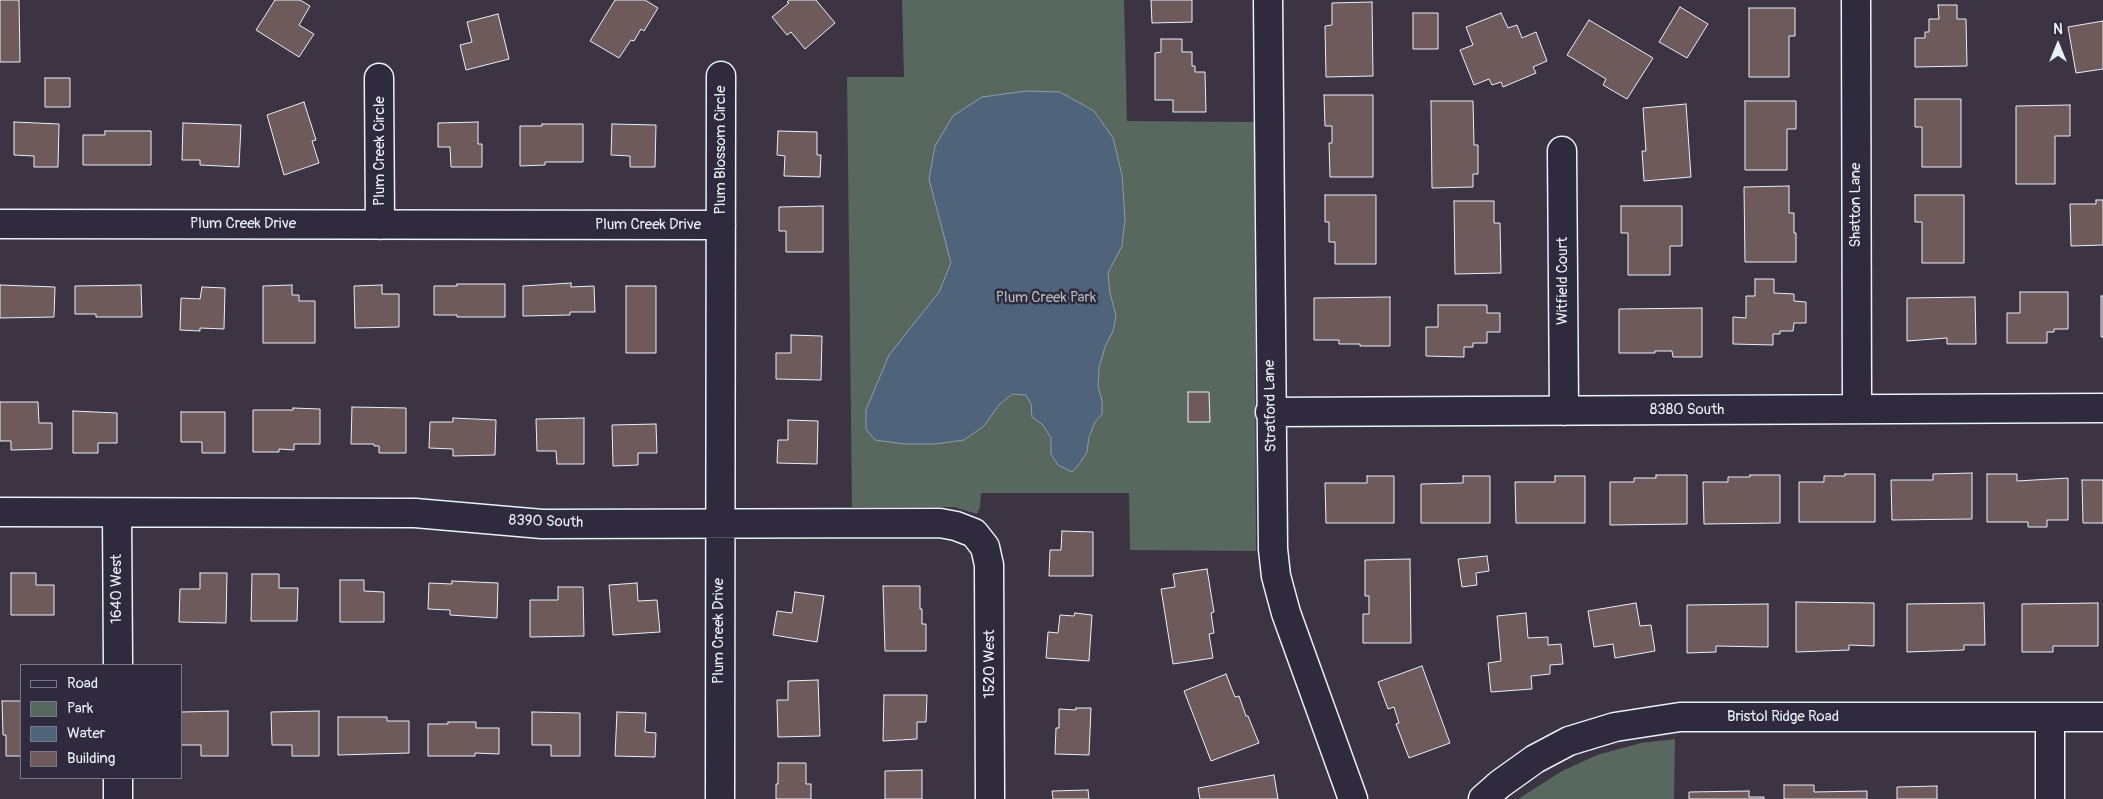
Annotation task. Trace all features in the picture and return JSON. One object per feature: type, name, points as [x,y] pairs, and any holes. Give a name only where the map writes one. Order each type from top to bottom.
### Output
[{"type":"street","name":"Stratford Lane","points":[[1268,0],[1270,412],[1273,549],[1276,576],[1286,613],[1353,799]]},
{"type":"street","name":"Shatton Lane","points":[[1856,0],[1857,410]]},
{"type":"street","name":"Plum Blossom Circle","points":[[720,76],[721,225]]},
{"type":"street","name":"Plum Creek Circle","points":[[379,78],[380,225]]},
{"type":"street","name":"Witfield Court","points":[[1562,151],[1564,411]]},
{"type":"street","name":"Plum Creek Drive","points":[[0,224],[721,225],[720,799]]},
{"type":"street","name":"8380 South","points":[[1270,412],[2103,408]]},
{"type":"street","name":"8390 South","points":[[0,512],[415,514],[542,524],[940,523],[974,532]]},
{"type":"street","name":"1640 West","points":[[117,513],[118,664]]},
{"type":"street","name":"1520 West","points":[[974,532],[985,547],[989,565],[990,799]]},
{"type":"street","name":"Bristol Ridge Road","points":[[1483,799],[1500,784],[1535,759],[1569,741],[1616,727],[1680,717],[2103,717]]},
{"type":"street","points":[[2050,717],[2050,799]]},
{"type":"street","points":[[118,779],[118,799]]},
{"type":"green space","name":"Plum Creek Park","points":[[902,0],[1124,0],[1127,121],[1254,122],[1256,551],[1130,550],[1129,493],[981,493],[980,507],[977,514],[954,507],[852,507],[847,77],[904,77]]},
{"type":"green space","points":[[1675,739],[1674,799],[1518,799],[1562,771],[1597,755],[1641,743]]},
{"type":"water","points":[[1026,91],[1060,92],[1094,111],[1113,138],[1122,175],[1125,219],[1122,246],[1108,273],[1110,293],[1116,316],[1113,331],[1105,347],[1099,368],[1098,386],[1102,401],[1102,414],[1095,422],[1089,437],[1087,452],[1072,472],[1058,465],[1051,454],[1051,438],[1043,425],[1032,417],[1031,404],[1026,395],[1012,394],[999,405],[984,426],[964,440],[935,444],[904,444],[875,440],[866,429],[866,410],[889,355],[939,292],[951,263],[929,179],[935,146],[953,116],[982,97]]},
{"type":"building","points":[[0,0],[19,0],[20,62],[0,62]]},
{"type":"building","points":[[275,0],[300,0],[310,6],[299,25],[314,34],[299,57],[256,30]]},
{"type":"building","points":[[615,0],[645,0],[658,8],[644,31],[641,29],[634,41],[631,40],[619,58],[590,41]]},
{"type":"building","points":[[789,0],[816,0],[835,23],[805,49],[791,32],[787,35],[772,17],[789,3],[787,2]]},
{"type":"building","points":[[1151,0],[1192,0],[1192,22],[1152,23]]},
{"type":"building","points":[[1372,2],[1373,76],[1326,77],[1325,26],[1332,25],[1332,3]]},
{"type":"building","points":[[1938,5],[1957,5],[1957,19],[1966,19],[1967,66],[1915,67],[1915,38],[1925,38],[1925,32],[1929,32],[1929,19],[1939,19]]},
{"type":"building","points":[[1680,7],[1708,24],[1687,58],[1659,42]]},
{"type":"building","points":[[1749,8],[1795,8],[1795,36],[1789,36],[1789,77],[1749,77]]},
{"type":"building","points":[[1413,13],[1438,13],[1438,49],[1413,49]]},
{"type":"building","points":[[1501,13],[1508,28],[1517,25],[1522,38],[1536,32],[1547,61],[1533,67],[1536,73],[1503,87],[1501,82],[1492,85],[1489,79],[1474,85],[1460,50],[1473,45],[1466,27]]},
{"type":"building","points":[[498,14],[509,59],[466,70],[460,45],[472,42],[467,22]]},
{"type":"building","points":[[1589,20],[1653,58],[1627,99],[1603,85],[1606,79],[1567,55]]},
{"type":"building","points":[[2103,21],[2103,69],[2076,73],[2068,27]]},
{"type":"building","points":[[1161,39],[1182,39],[1182,52],[1192,52],[1192,66],[1195,66],[1195,72],[1205,72],[1206,112],[1173,112],[1173,100],[1155,100],[1155,53],[1161,52]]},
{"type":"building","points":[[45,78],[70,78],[70,107],[45,107]]},
{"type":"building","points":[[1324,95],[1373,95],[1373,177],[1330,177],[1329,143],[1332,143],[1332,126],[1325,126]]},
{"type":"building","points":[[1915,99],[1961,99],[1961,167],[1922,167],[1922,127],[1915,127]]},
{"type":"building","points":[[1431,101],[1473,101],[1474,145],[1478,145],[1478,174],[1473,174],[1473,187],[1432,188]]},
{"type":"building","points":[[1745,101],[1796,101],[1796,129],[1787,129],[1787,170],[1745,170]]},
{"type":"building","points":[[304,102],[316,140],[312,141],[319,163],[284,175],[267,115]]},
{"type":"building","points":[[1686,104],[1691,177],[1644,181],[1642,151],[1646,151],[1643,108]]},
{"type":"building","points":[[2070,105],[2070,136],[2055,136],[2055,184],[2016,184],[2016,106]]},
{"type":"building","points":[[14,122],[59,124],[58,167],[34,167],[34,156],[14,155]]},
{"type":"building","points":[[478,122],[478,144],[482,144],[482,167],[451,167],[450,147],[438,147],[438,123]]},
{"type":"building","points":[[183,123],[241,125],[239,167],[200,165],[200,160],[182,160]]},
{"type":"building","points":[[542,124],[583,124],[583,162],[545,162],[545,165],[520,166],[520,126],[542,126]]},
{"type":"building","points":[[612,124],[656,125],[655,167],[630,167],[630,156],[611,155]]},
{"type":"building","points":[[105,131],[151,131],[151,165],[83,165],[83,135],[105,135]]},
{"type":"building","points":[[778,131],[817,132],[817,155],[821,155],[820,177],[784,176],[785,156],[777,155]]},
{"type":"building","points":[[1789,186],[1789,213],[1794,213],[1794,233],[1796,233],[1796,262],[1745,262],[1744,187]]},
{"type":"building","points":[[1325,195],[1376,195],[1376,264],[1335,264],[1335,242],[1329,242],[1329,222],[1325,222]]},
{"type":"building","points":[[1915,195],[1964,195],[1964,263],[1922,263],[1922,222],[1915,222]]},
{"type":"building","points":[[2096,200],[2103,200],[2103,245],[2071,246],[2070,204],[2096,204]]},
{"type":"building","points":[[1454,201],[1494,201],[1494,223],[1500,223],[1501,273],[1455,274]]},
{"type":"building","points":[[823,206],[823,252],[786,252],[786,231],[779,231],[779,207]]},
{"type":"building","points":[[1621,206],[1682,206],[1682,246],[1670,246],[1670,275],[1628,275],[1628,233],[1621,233]]},
{"type":"building","points":[[1755,279],[1774,279],[1774,293],[1794,294],[1794,301],[1806,302],[1806,323],[1794,323],[1793,331],[1780,331],[1780,334],[1773,334],[1773,345],[1733,344],[1733,317],[1746,318],[1746,296],[1755,296]]},
{"type":"building","points":[[571,283],[571,287],[594,286],[595,312],[570,312],[570,315],[523,316],[523,286]]},
{"type":"building","points":[[457,284],[505,284],[505,317],[434,315],[434,286],[457,286]]},
{"type":"building","points":[[0,285],[55,287],[54,317],[0,318]]},
{"type":"building","points":[[141,285],[142,317],[96,317],[96,314],[75,314],[75,286]]},
{"type":"building","points":[[292,285],[292,295],[299,295],[299,301],[315,301],[315,343],[263,343],[263,286]]},
{"type":"building","points":[[382,285],[382,294],[399,294],[399,327],[355,328],[354,286]]},
{"type":"building","points":[[626,286],[656,286],[656,353],[626,353]]},
{"type":"building","points":[[202,287],[225,288],[224,329],[200,328],[200,331],[180,330],[181,298],[200,299]]},
{"type":"building","points":[[2020,292],[2068,292],[2068,329],[2054,329],[2054,332],[2047,332],[2047,343],[2007,343],[2007,313],[2020,313]]},
{"type":"building","points":[[2101,296],[2103,296],[2103,337],[2101,337]]},
{"type":"building","points":[[1390,297],[1390,346],[1360,346],[1360,344],[1339,344],[1339,340],[1314,340],[1314,298]]},
{"type":"building","points":[[1975,297],[1976,344],[1947,344],[1947,338],[1907,341],[1907,298]]},
{"type":"building","points":[[1438,305],[1487,305],[1487,313],[1500,313],[1500,332],[1487,332],[1487,343],[1473,343],[1473,347],[1464,347],[1464,357],[1426,356],[1426,327],[1438,327]]},
{"type":"building","points":[[1702,308],[1702,357],[1673,357],[1672,351],[1619,353],[1619,309]]},
{"type":"building","points":[[791,335],[822,336],[821,380],[776,379],[776,353],[791,353]]},
{"type":"building","points":[[1188,392],[1209,392],[1210,422],[1188,422]]},
{"type":"building","points":[[0,402],[38,402],[39,423],[52,423],[52,449],[11,450],[11,441],[0,441]]},
{"type":"building","points":[[352,407],[406,408],[406,453],[379,453],[379,446],[374,446],[374,444],[351,444]]},
{"type":"building","points":[[293,408],[320,409],[320,444],[294,444],[294,450],[279,449],[279,452],[253,452],[253,410],[293,410]]},
{"type":"building","points":[[73,411],[117,413],[117,443],[98,443],[98,453],[73,453]]},
{"type":"building","points":[[181,412],[225,412],[225,453],[202,453],[202,442],[181,442]]},
{"type":"building","points":[[453,418],[496,420],[495,455],[453,456],[453,449],[429,448],[430,422],[453,422]]},
{"type":"building","points":[[584,418],[584,464],[557,464],[556,451],[537,451],[536,419]]},
{"type":"building","points":[[788,420],[818,421],[817,464],[777,463],[778,440],[788,440]]},
{"type":"building","points":[[656,424],[657,453],[638,453],[638,465],[613,466],[612,425]]},
{"type":"building","points":[[1972,473],[1972,519],[1892,520],[1891,480],[1933,480],[1933,474]]},
{"type":"building","points":[[1845,474],[1875,474],[1875,522],[1799,522],[1799,482],[1824,482],[1824,476],[1845,476]]},
{"type":"building","points":[[1987,474],[2017,474],[2017,481],[2068,478],[2068,520],[2047,520],[2047,527],[2028,527],[2028,522],[1987,522]]},
{"type":"building","points":[[1656,475],[1687,475],[1687,524],[1610,525],[1610,482],[1634,482],[1634,478],[1656,478]]},
{"type":"building","points":[[1750,475],[1780,475],[1780,523],[1704,524],[1703,482],[1728,482],[1728,477],[1750,477]]},
{"type":"building","points":[[1367,476],[1394,476],[1394,523],[1326,523],[1325,483],[1367,483]]},
{"type":"building","points":[[1463,476],[1490,476],[1490,523],[1421,523],[1421,484],[1463,483]]},
{"type":"building","points":[[1555,476],[1585,476],[1585,523],[1516,523],[1515,482],[1555,482]]},
{"type":"building","points":[[2082,480],[2103,480],[2103,523],[2083,523]]},
{"type":"building","points":[[1062,531],[1093,532],[1093,576],[1049,576],[1050,550],[1061,550]]},
{"type":"building","points":[[1487,556],[1489,571],[1476,573],[1477,585],[1462,587],[1458,559]]},
{"type":"building","points":[[1410,559],[1411,643],[1363,643],[1363,614],[1369,614],[1369,596],[1365,596],[1365,560]]},
{"type":"building","points":[[1207,569],[1214,612],[1211,613],[1214,633],[1209,634],[1213,658],[1173,664],[1161,589],[1175,587],[1173,574]]},
{"type":"building","points":[[11,573],[36,573],[36,585],[54,585],[54,615],[11,615]]},
{"type":"building","points":[[200,573],[227,573],[226,623],[179,622],[180,589],[200,589]]},
{"type":"building","points":[[252,574],[279,574],[279,588],[298,588],[297,621],[251,621]]},
{"type":"building","points":[[340,580],[364,580],[364,591],[384,592],[384,622],[340,622]]},
{"type":"building","points":[[452,581],[498,583],[497,618],[450,615],[450,610],[428,609],[429,583],[452,584]]},
{"type":"building","points":[[637,583],[638,601],[657,600],[660,632],[613,635],[609,585]]},
{"type":"building","points":[[883,586],[920,586],[922,624],[926,624],[926,651],[885,651]]},
{"type":"building","points":[[558,587],[583,587],[584,636],[530,637],[530,600],[558,600]]},
{"type":"building","points":[[795,592],[824,596],[817,642],[773,635],[777,611],[792,613]]},
{"type":"building","points":[[1796,602],[1874,603],[1874,646],[1849,645],[1849,650],[1796,652]]},
{"type":"building","points":[[1636,603],[1640,626],[1651,625],[1655,651],[1615,658],[1613,644],[1594,647],[1588,611]]},
{"type":"building","points":[[1984,603],[1985,645],[1964,645],[1964,650],[1907,652],[1907,604]]},
{"type":"building","points":[[2098,603],[2098,646],[2053,646],[2053,652],[2022,652],[2022,604]]},
{"type":"building","points":[[1768,604],[1768,647],[1716,646],[1716,652],[1687,653],[1687,605]]},
{"type":"building","points":[[1075,613],[1092,615],[1089,661],[1046,658],[1048,632],[1058,633],[1060,615],[1074,616]]},
{"type":"building","points":[[1526,613],[1528,638],[1548,637],[1548,645],[1561,644],[1563,664],[1550,665],[1550,674],[1531,676],[1532,689],[1491,692],[1488,663],[1501,661],[1497,616]]},
{"type":"building","points":[[1422,666],[1450,743],[1409,758],[1396,724],[1399,723],[1394,707],[1388,709],[1378,682]]},
{"type":"building","points":[[1226,674],[1235,697],[1239,696],[1259,743],[1211,761],[1184,691]]},
{"type":"building","points":[[818,680],[820,736],[778,737],[777,700],[788,700],[788,681]]},
{"type":"building","points":[[884,695],[927,695],[926,722],[917,722],[917,739],[883,741]]},
{"type":"building","points":[[2,701],[20,701],[20,756],[6,756],[6,735],[3,735]]},
{"type":"building","points":[[1076,708],[1091,708],[1089,755],[1055,754],[1056,728],[1059,728],[1059,709],[1076,710]]},
{"type":"building","points":[[228,711],[228,756],[201,756],[201,745],[182,745],[182,712]]},
{"type":"building","points":[[319,711],[319,756],[292,756],[292,745],[272,745],[271,712]]},
{"type":"building","points":[[532,712],[580,713],[580,756],[551,756],[551,745],[532,745]]},
{"type":"building","points":[[617,712],[646,713],[645,732],[656,733],[655,757],[615,756]]},
{"type":"building","points":[[338,717],[387,717],[387,721],[409,721],[409,753],[338,755]]},
{"type":"building","points":[[448,722],[476,722],[476,728],[499,728],[499,754],[475,753],[475,756],[428,756],[428,724],[448,724]]},
{"type":"building","points":[[778,763],[806,763],[806,784],[811,784],[811,799],[776,799]]},
{"type":"building","points":[[922,770],[922,799],[885,799],[885,771]]},
{"type":"building","points":[[1274,775],[1278,799],[1200,799],[1198,788]]},
{"type":"building","points":[[1784,785],[1814,785],[1814,792],[1867,791],[1867,799],[1784,799]]},
{"type":"building","points":[[1937,786],[1937,799],[1897,799],[1897,787]]},
{"type":"building","points":[[1088,790],[1089,799],[1053,799],[1052,791]]},
{"type":"building","points":[[1749,791],[1749,797],[1764,797],[1764,799],[1689,799],[1689,792]]}]
